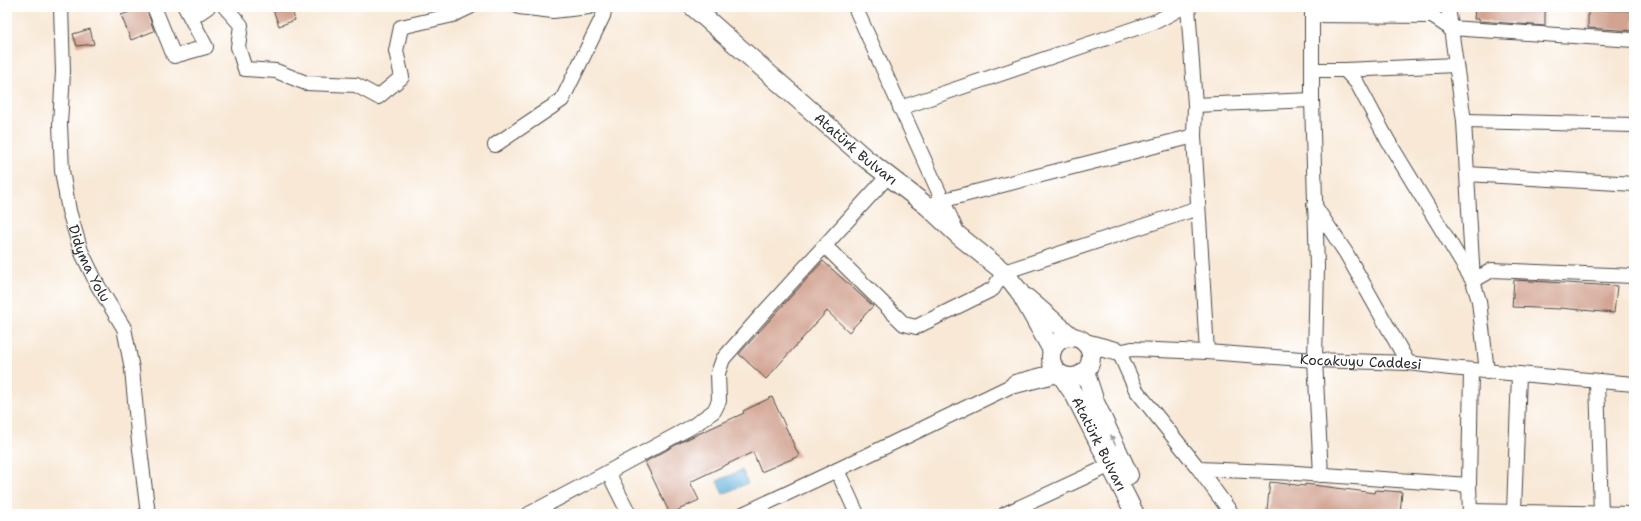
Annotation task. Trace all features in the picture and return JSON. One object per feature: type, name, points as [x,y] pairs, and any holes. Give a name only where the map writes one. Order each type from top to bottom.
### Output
[{"type":"main road","name":"Atatürk Bulvarı","points":[[693,7],[865,158],[888,176],[936,203],[959,236],[1004,272],[1019,290],[1079,340]]},
{"type":"main road","name":"Atatürk Bulvarı","points":[[1019,290],[1055,364],[1074,396],[1136,514]]},
{"type":"main road","points":[[1055,364],[1054,345],[1062,338],[1079,340],[1119,352]]},
{"type":"main road","points":[[1055,364],[1074,377],[1088,367],[1091,352],[1079,340]]},
{"type":"main road","name":"Kocakuyu Caddesi","points":[[1088,367],[1119,352]]},
{"type":"main road","points":[[1015,384],[1055,364]]},
{"type":"main road","name":"Atatürk Bulvarı","points":[[1088,367],[1095,402],[1147,514]]},
{"type":"street","name":"Didyma Yolu","points":[[61,7],[63,72],[60,124],[62,171],[69,211],[81,251],[98,286],[124,328],[132,369],[148,514]]},
{"type":"street","points":[[154,7],[174,56],[206,47],[188,12],[208,7]]},
{"type":"street","points":[[224,7],[241,25],[238,47],[245,69],[276,70],[306,83],[356,85],[378,97],[402,77],[396,51],[401,27],[453,15],[470,7]]},
{"type":"street","points":[[519,7],[553,11],[589,7]]},
{"type":"street","points":[[495,145],[562,100],[603,16],[605,7]]},
{"type":"street","points":[[856,7],[900,108],[936,203],[1194,136]]},
{"type":"street","points":[[900,108],[1157,20],[1183,7]]},
{"type":"street","points":[[1188,7],[1195,105],[1194,136],[1206,352]]},
{"type":"street","points":[[1448,7],[1464,121],[1474,281],[1479,301],[1487,372]]},
{"type":"street","points":[[1322,475],[1315,360],[1317,267],[1314,205],[1312,11],[1432,16],[1450,28],[1634,40]]},
{"type":"street","points":[[1312,70],[1456,65]]},
{"type":"street","points":[[1345,70],[1357,83],[1388,141],[1474,281]]},
{"type":"street","points":[[1195,105],[1312,100]]},
{"type":"street","points":[[1464,121],[1634,125]]},
{"type":"street","points":[[1467,174],[1634,184]]},
{"type":"street","points":[[529,514],[693,426],[714,411],[719,401],[718,373],[723,359],[888,176]]},
{"type":"street","points":[[1314,205],[1346,253],[1408,363]]},
{"type":"street","points":[[825,246],[904,324],[911,327],[920,325],[993,289],[1004,272],[1198,208]]},
{"type":"street","points":[[1474,281],[1492,270],[1634,276]]},
{"type":"street","name":"Kocakuyu Caddesi","points":[[1119,352],[1132,349],[1206,352],[1315,360],[1408,363],[1487,372],[1634,384]]},
{"type":"street","points":[[1119,352],[1136,390],[1199,469],[1232,514]]},
{"type":"street","points":[[1471,370],[1468,485],[1470,512],[1514,511],[1631,514]]},
{"type":"street","points":[[1514,511],[1518,374]]},
{"type":"street","points":[[1596,381],[1600,513]]},
{"type":"street","points":[[743,514],[1015,384]]},
{"type":"street","points":[[1006,514],[1111,465]]},
{"type":"street","points":[[1199,469],[1322,475],[1468,485]]},
{"type":"street","points":[[837,470],[857,514]]},
{"type":"street","points":[[608,472],[629,514]]},
{"type":"water","points":[[742,470],[748,483],[723,494],[717,481]]},
{"type":"building","points":[[146,7],[154,31],[131,40],[121,15]]},
{"type":"building","points":[[272,7],[291,7],[295,20],[279,26]]},
{"type":"building","points":[[1475,7],[1545,7],[1545,26],[1479,21],[1479,19],[1474,19]]},
{"type":"building","points":[[1588,10],[1634,11],[1634,31],[1588,28]]},
{"type":"building","points":[[90,29],[94,44],[77,46],[73,34]]},
{"type":"building","points":[[823,261],[873,306],[849,332],[827,311],[766,379],[739,354]]},
{"type":"building","points":[[1514,280],[1617,286],[1614,313],[1560,308],[1512,307]]},
{"type":"building","points":[[772,397],[799,456],[761,472],[753,452],[690,482],[699,500],[670,514],[645,462],[683,441],[744,413],[743,411]]},
{"type":"building","points":[[1270,482],[1305,486],[1305,484],[1375,493],[1376,490],[1402,492],[1400,514],[1320,514],[1267,510]]}]
